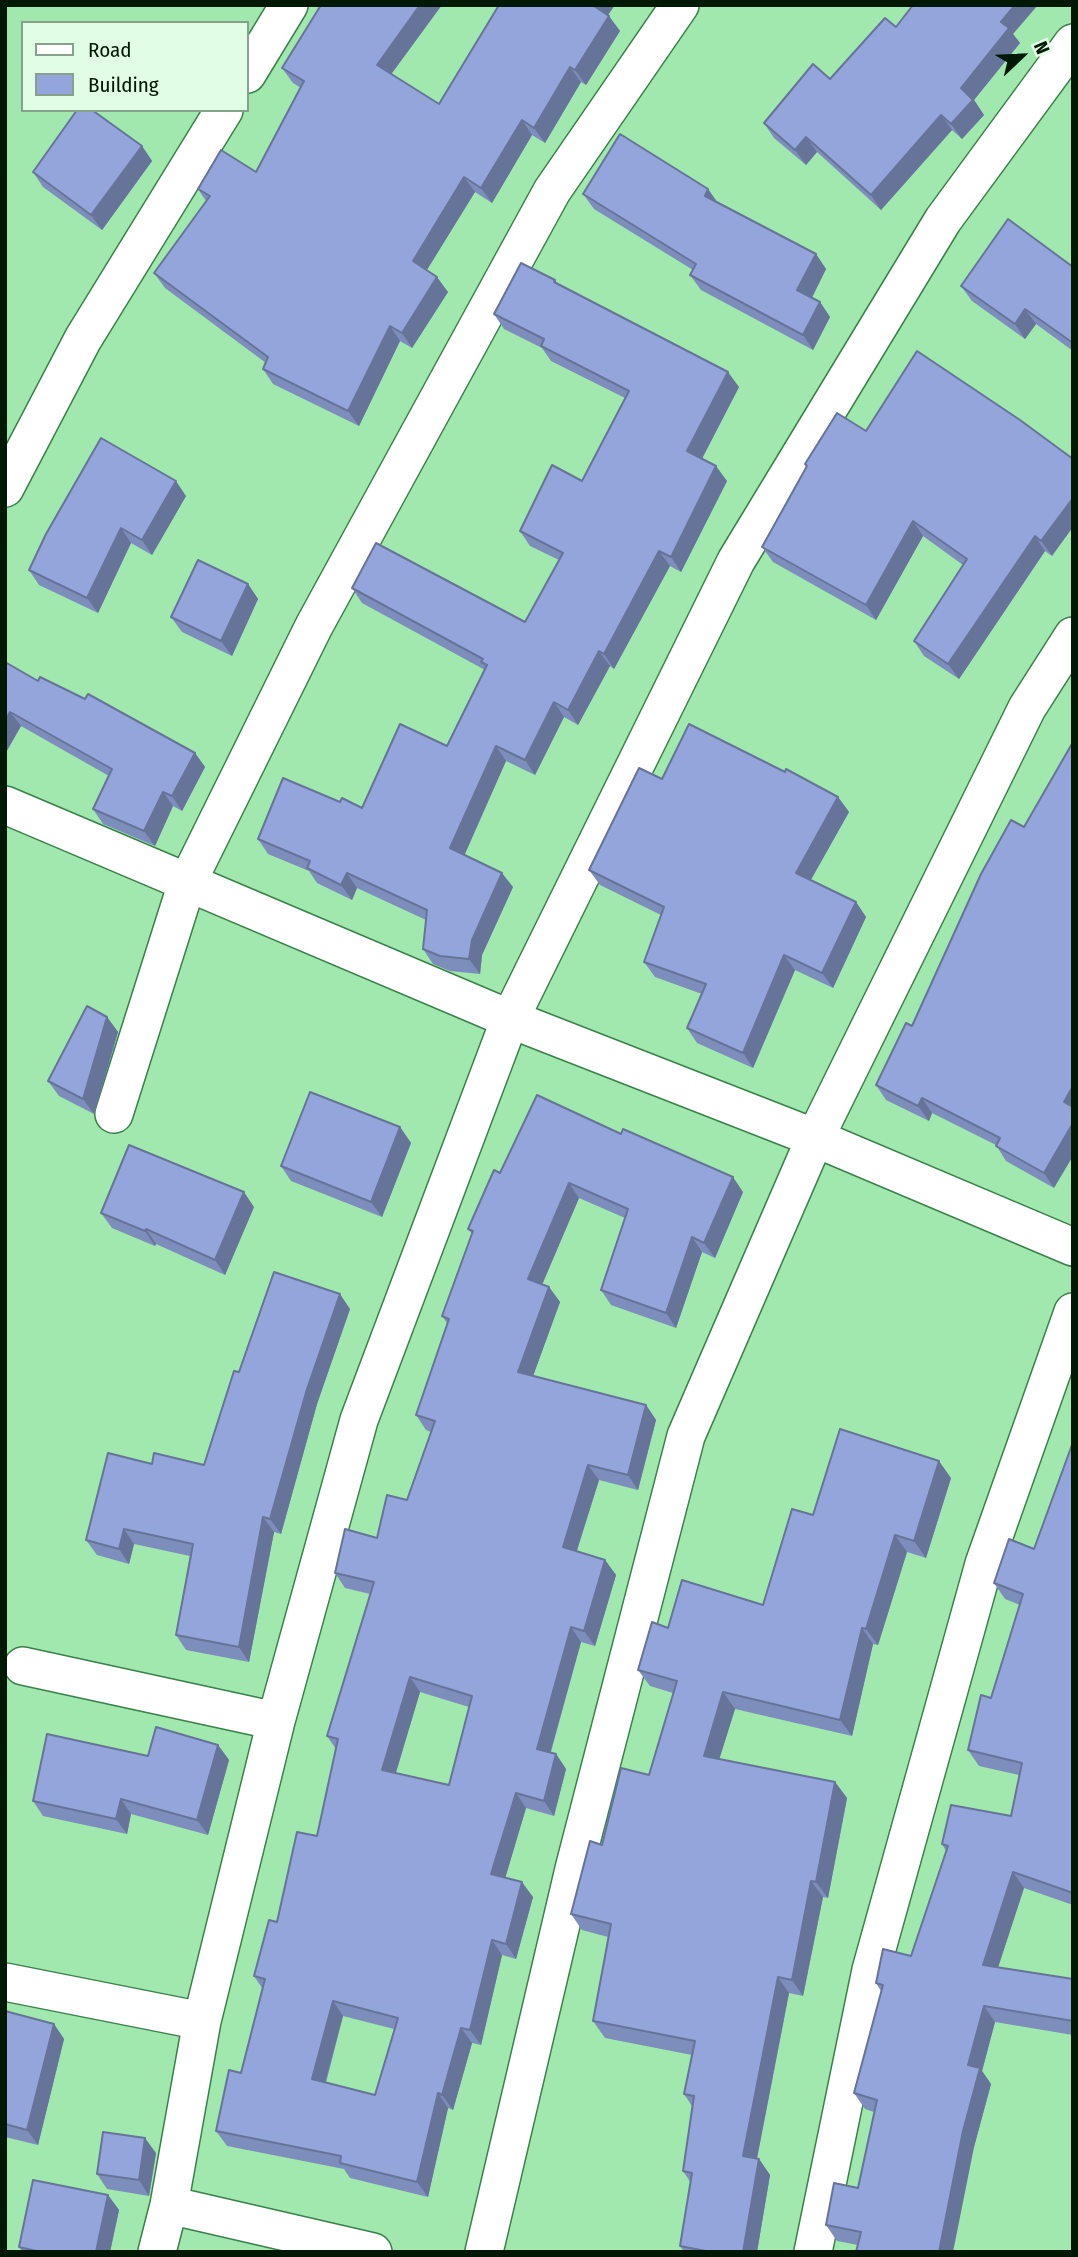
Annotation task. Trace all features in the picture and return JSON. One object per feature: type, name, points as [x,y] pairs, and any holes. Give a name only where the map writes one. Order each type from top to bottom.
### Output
[{"type":"street","points":[[248,72],[289,5]]},
{"type":"street","points":[[114,1114],[187,883],[314,626],[552,191],[680,5]]},
{"type":"street","points":[[157,2252],[169,2205],[202,2021],[276,1721],[359,1420],[510,1019],[736,561],[943,220],[1073,43]]},
{"type":"street","points":[[5,488],[83,340],[223,112]]},
{"type":"street","points":[[484,2252],[574,1869],[686,1436],[815,1138],[1027,708],[1073,636]]},
{"type":"street","points":[[5,805],[510,1019],[815,1138],[1073,1247]]},
{"type":"street","points":[[813,2252],[871,1970],[976,1590],[1073,1312]]},
{"type":"street","points":[[23,1666],[276,1721]]},
{"type":"street","points":[[5,1982],[202,2021]]},
{"type":"street","points":[[169,2205],[373,2252]]},
{"type":"building","points":[[321,5],[420,5],[377,65],[439,104],[499,5],[594,5],[609,16],[575,70],[570,67],[534,128],[522,120],[481,188],[464,177],[413,261],[437,277],[402,333],[390,326],[348,411],[263,369],[268,357],[154,273],[210,196],[198,189],[221,150],[256,172],[304,81],[282,68]]},
{"type":"building","points":[[913,5],[1015,5],[1001,22],[1009,28],[961,88],[973,100],[951,124],[941,115],[871,195],[806,137],[795,150],[764,123],[813,64],[830,79],[885,18],[896,27]]},
{"type":"building","points":[[76,112],[95,112],[142,146],[91,215],[33,172]]},
{"type":"building","points":[[620,134],[708,189],[705,196],[816,254],[797,290],[820,302],[803,335],[690,275],[696,264],[583,194]]},
{"type":"building","points":[[1008,219],[1073,267],[1073,343],[1025,309],[1015,324],[961,286]]},
{"type":"building","points":[[521,263],[728,372],[687,451],[716,466],[671,557],[659,551],[604,654],[599,651],[568,710],[554,702],[525,760],[496,746],[450,848],[502,873],[472,940],[469,959],[440,956],[423,949],[427,910],[347,873],[341,885],[307,868],[310,861],[258,839],[283,778],[340,802],[342,798],[362,808],[400,724],[447,746],[487,665],[481,662],[483,659],[352,588],[376,543],[525,622],[563,553],[520,531],[552,465],[582,481],[629,391],[541,346],[544,339],[494,314]]},
{"type":"building","points":[[917,351],[1073,459],[1073,498],[1041,541],[1035,536],[948,664],[914,641],[967,559],[913,521],[866,605],[762,547],[807,466],[805,464],[837,413],[866,431]]},
{"type":"building","points":[[101,438],[176,481],[142,540],[121,528],[87,598],[29,570],[46,534]]},
{"type":"building","points":[[198,560],[248,584],[221,641],[171,617]]},
{"type":"building","points":[[5,662],[38,681],[40,677],[85,699],[88,694],[195,753],[172,796],[163,792],[144,831],[93,809],[112,769],[10,712],[5,721]]},
{"type":"building","points":[[689,724],[785,772],[786,769],[838,797],[796,873],[856,902],[822,973],[784,955],[743,1053],[687,1028],[706,984],[644,962],[664,907],[589,870],[639,768],[662,779]]},
{"type":"building","points":[[1073,742],[1073,1086],[1064,1102],[1073,1107],[1073,1123],[1044,1173],[996,1146],[1000,1138],[922,1098],[918,1106],[876,1085],[906,1023],[912,1026],[981,874],[1011,820],[1024,827]]},
{"type":"building","points":[[87,1006],[107,1017],[83,1099],[48,1081]]},
{"type":"building","points":[[310,1092],[400,1127],[371,1202],[281,1166]]},
{"type":"building","points":[[537,1095],[621,1134],[623,1129],[733,1177],[704,1243],[692,1237],[666,1313],[601,1290],[628,1209],[569,1183],[528,1279],[549,1287],[518,1372],[646,1405],[628,1475],[588,1465],[563,1547],[605,1560],[584,1631],[571,1627],[537,1749],[556,1754],[544,1801],[516,1793],[491,1874],[522,1882],[506,1944],[492,1940],[470,2030],[461,2028],[442,2095],[438,2093],[417,2182],[340,2163],[341,2156],[216,2131],[229,2070],[241,2073],[265,1979],[254,1976],[269,1920],[277,1922],[297,1832],[317,1836],[338,1739],[327,1736],[374,1582],[335,1573],[345,1529],[377,1538],[387,1495],[407,1500],[435,1421],[416,1415],[449,1319],[442,1316],[473,1231],[468,1229],[494,1170],[500,1173]],"holes":[[[410,1677],[472,1696],[449,1785],[382,1770]],[[333,2001],[398,2018],[375,2095],[312,2079]]]},
{"type":"building","points":[[129,1145],[244,1192],[215,1260],[146,1229],[145,1231],[101,1213]]},
{"type":"building","points":[[274,1272],[340,1294],[307,1389],[270,1519],[263,1517],[239,1647],[176,1635],[193,1544],[124,1529],[119,1549],[86,1540],[108,1453],[152,1464],[154,1453],[204,1465],[234,1371],[239,1372]]},
{"type":"building","points":[[840,1429],[939,1461],[914,1541],[895,1535],[866,1629],[862,1628],[840,1720],[723,1692],[704,1756],[835,1782],[816,1882],[811,1881],[792,1980],[778,1977],[743,2156],[759,2159],[743,2252],[711,2252],[680,2246],[692,2173],[683,2171],[694,2096],[684,2094],[695,2041],[593,2021],[611,1924],[571,1914],[590,1841],[602,1845],[621,1768],[649,1775],[677,1681],[638,1670],[652,1622],[668,1628],[682,1580],[763,1605],[792,1509],[813,1515]]},
{"type":"building","points":[[1073,1442],[1073,1893],[1013,1872],[983,1965],[1073,1979],[1073,2021],[984,2006],[968,2065],[980,2068],[963,2131],[939,2252],[856,2252],[861,2232],[826,2225],[834,2183],[858,2188],[877,2100],[854,2093],[883,1985],[876,1983],[883,1949],[911,1956],[948,1846],[942,1844],[951,1805],[1011,1816],[1022,1763],[968,1750],[981,1695],[991,1698],[1023,1594],[994,1583],[1009,1539],[1034,1549]]},
{"type":"building","points":[[156,1727],[218,1745],[197,1820],[121,1799],[116,1819],[33,1801],[47,1734],[148,1756]]},
{"type":"building","points":[[5,2011],[54,2024],[27,2130],[5,2124]]},
{"type":"building","points":[[103,2132],[145,2138],[139,2180],[97,2174]]},
{"type":"building","points":[[33,2180],[108,2195],[96,2252],[41,2252],[19,2247]]}]
